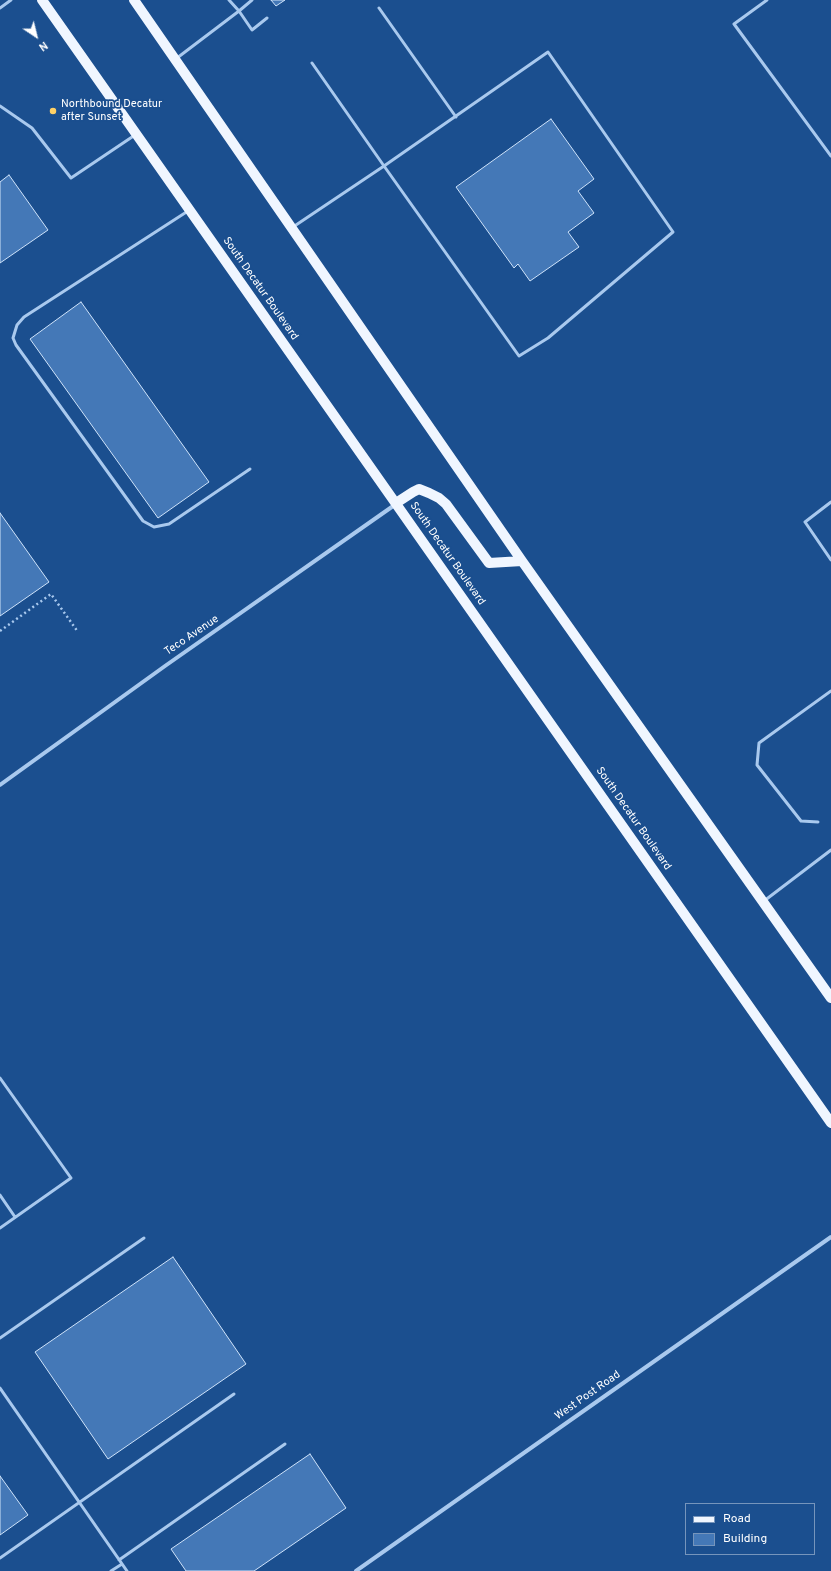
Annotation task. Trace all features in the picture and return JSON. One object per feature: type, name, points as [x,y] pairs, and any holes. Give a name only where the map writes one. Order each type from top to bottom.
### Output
[{"type":"main road","name":"South Decatur Boulevard","points":[[42,0],[831,1123]]},
{"type":"main road","points":[[134,0],[522,561],[831,998]]},
{"type":"main road","points":[[396,504],[413,492],[419,490],[429,493],[439,498],[446,504],[489,563],[522,561]]},
{"type":"street","name":"Teco Avenue","points":[[0,785],[165,666],[396,504]]},
{"type":"street","name":"West Post Road","points":[[356,1571],[831,1237]]},
{"type":"lane","points":[[0,8],[10,0]]},
{"type":"lane","points":[[229,0],[239,11],[252,30],[267,18]]},
{"type":"lane","points":[[175,60],[252,0]]},
{"type":"lane","points":[[767,0],[734,24],[831,156]]},
{"type":"lane","points":[[379,8],[456,116]]},
{"type":"lane","points":[[292,228],[384,166],[548,52],[673,232],[548,338],[519,356],[384,166],[312,63]]},
{"type":"lane","points":[[0,106],[32,128],[71,178],[137,134]]},
{"type":"lane","points":[[190,209],[24,317],[16,325],[13,338],[16,345],[143,521],[154,527],[169,524],[250,469]]},
{"type":"lane","points":[[831,502],[805,522],[831,560]]},
{"type":"lane","points":[[818,822],[801,821],[757,765],[759,743],[831,691]]},
{"type":"lane","points":[[763,902],[831,850]]},
{"type":"lane","points":[[0,1078],[71,1178],[0,1228]]},
{"type":"lane","points":[[0,1195],[15,1217]]},
{"type":"lane","points":[[0,1338],[144,1238]]},
{"type":"lane","points":[[0,1388],[127,1571]]},
{"type":"lane","points":[[0,1558],[234,1394]]},
{"type":"lane","points":[[119,1560],[285,1444]]},
{"type":"lane","points":[[111,1571],[122,1564]]},
{"type":"path","points":[[0,630],[51,594],[78,632]]},
{"type":"building","points":[[271,0],[285,0],[276,6]]},
{"type":"building","points":[[551,119],[594,179],[578,191],[594,213],[568,232],[579,247],[530,281],[518,264],[514,268],[456,187]]},
{"type":"building","points":[[9,175],[48,230],[0,263],[0,182]]},
{"type":"building","points":[[81,302],[209,482],[158,518],[30,339]]},
{"type":"building","points":[[0,513],[49,582],[0,616]]},
{"type":"building","points":[[173,1257],[246,1364],[108,1459],[35,1352]]},
{"type":"building","points":[[310,1454],[346,1508],[254,1571],[186,1571],[171,1549]]},
{"type":"building","points":[[0,1476],[28,1515],[0,1535]]},
{"type":"place","name":"Northbound Decatur after Sunset","points":[[53,111]]}]
